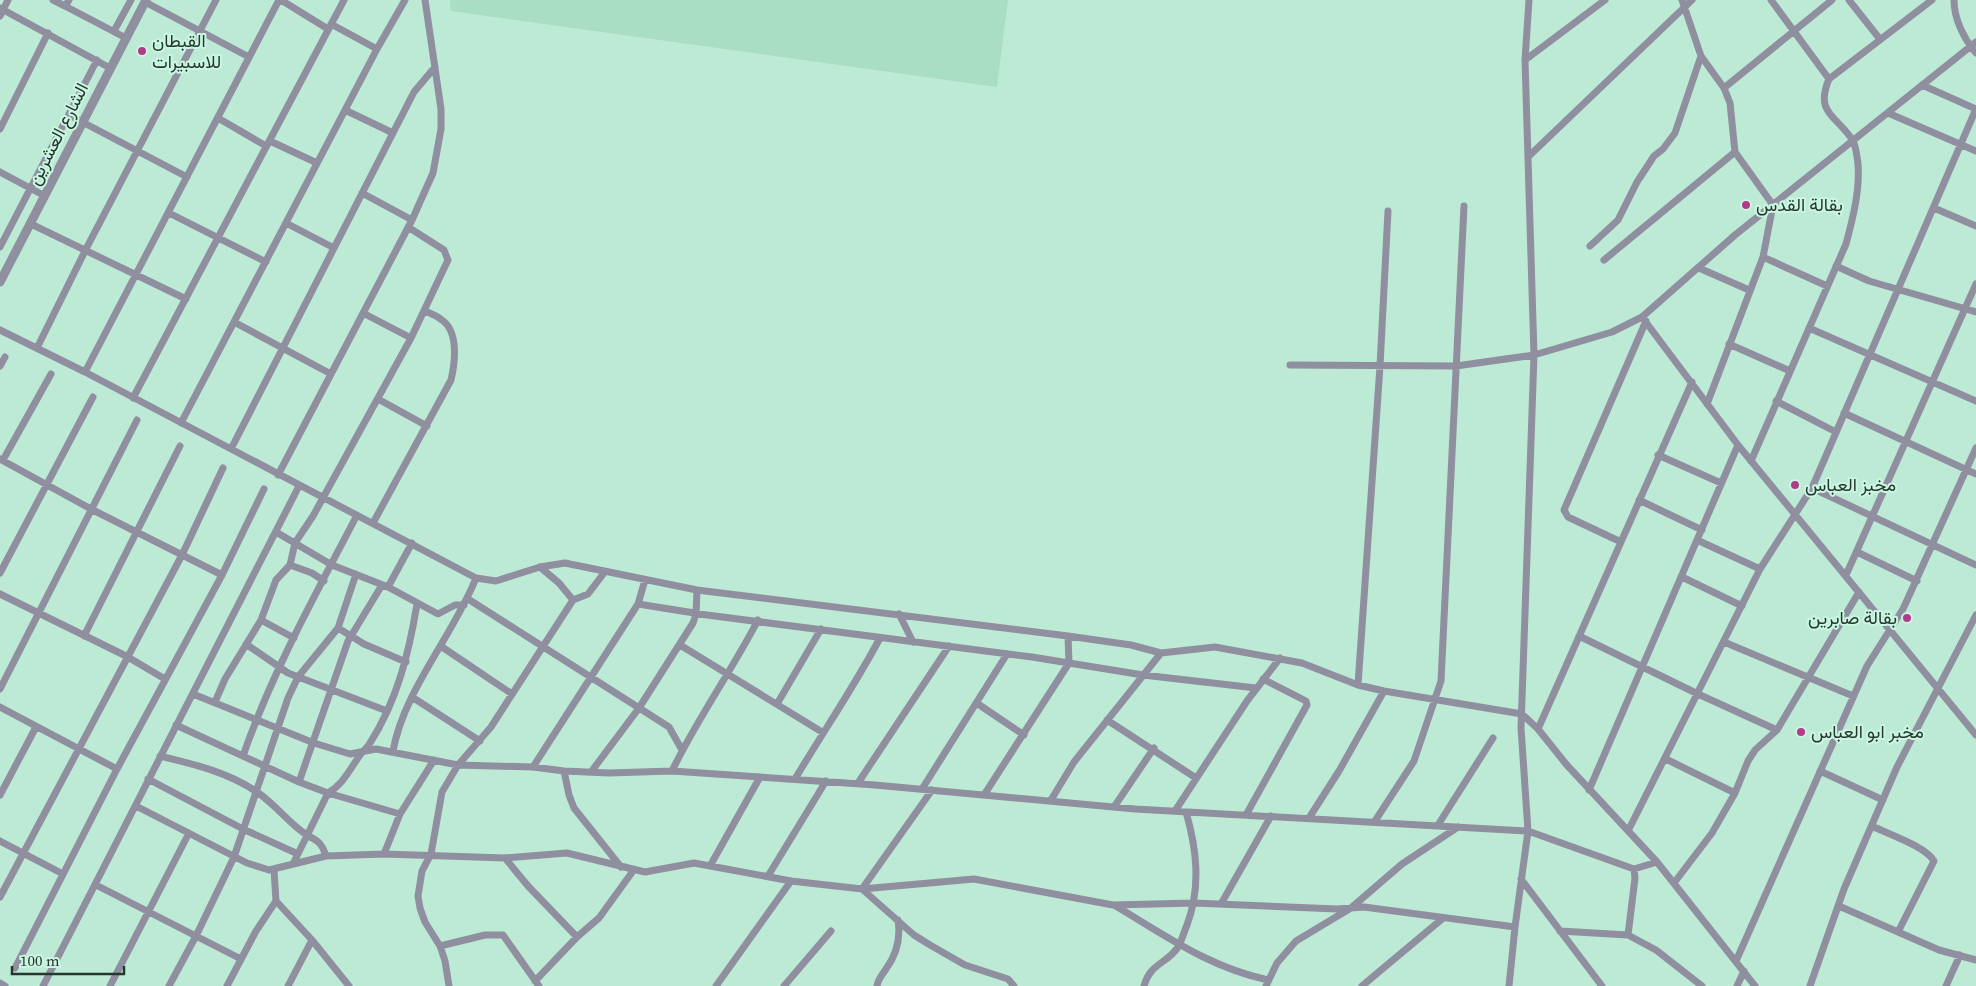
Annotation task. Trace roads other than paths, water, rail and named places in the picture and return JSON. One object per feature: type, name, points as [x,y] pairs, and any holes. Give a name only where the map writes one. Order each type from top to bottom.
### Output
[{"type":"street","points":[[8,0],[1,11],[48,33],[110,68]]},
{"type":"street","points":[[53,0],[67,3],[126,38]]},
{"type":"street","points":[[114,31],[131,0]]},
{"type":"street","points":[[37,348],[86,249],[216,0]]},
{"type":"street","points":[[85,372],[280,0],[330,27],[377,49]]},
{"type":"street","points":[[133,398],[344,0]]},
{"type":"street","points":[[181,423],[377,49],[405,0]]},
{"type":"street","points":[[278,475],[410,223],[433,173],[441,129],[440,100],[425,0]]},
{"type":"street","points":[[1509,986],[1528,831],[1522,714],[1534,355],[1525,60],[1529,0]]},
{"type":"street","points":[[1525,60],[1605,0]]},
{"type":"street","points":[[1528,157],[1683,4],[1692,0]]},
{"type":"street","points":[[1771,0],[1829,79]]},
{"type":"street","points":[[1724,88],[1832,0]]},
{"type":"street","points":[[1849,0],[1879,38]]},
{"type":"street","points":[[1751,461],[1846,244],[1855,206],[1858,163],[1853,142],[1825,108],[1823,93],[1829,79],[1879,38],[1932,0]]},
{"type":"street","points":[[1954,0],[1954,11],[1973,44],[1976,53]]},
{"type":"street","points":[[145,1],[249,57]]},
{"type":"street","name":"الشارع العشرين","points":[[0,282],[145,1]]},
{"type":"street","points":[[1683,4],[1701,56],[1724,88],[1730,103],[1734,119],[1736,152],[1773,205],[1763,257],[1707,404]]},
{"type":"street","points":[[0,129],[48,33]]},
{"type":"street","points":[[1290,365],[1456,366],[1534,355],[1612,332],[1644,319],[1699,268],[1773,205],[1973,44]]},
{"type":"street","points":[[1590,246],[1618,220],[1637,182],[1654,156],[1664,149],[1675,133],[1701,56]]},
{"type":"street","points":[[0,247],[97,60]]},
{"type":"street","points":[[231,449],[418,84],[435,66]]},
{"type":"street","points":[[1628,831],[1666,759],[1760,569],[1812,488],[1976,109],[1922,85]]},
{"type":"street","points":[[345,110],[393,133]]},
{"type":"street","points":[[1888,113],[1976,151]]},
{"type":"street","points":[[69,115],[187,177]]},
{"type":"street","points":[[218,118],[268,143],[317,163]]},
{"type":"street","points":[[1604,260],[1736,152]]},
{"type":"street","points":[[0,172],[45,196]]},
{"type":"street","points":[[215,702],[225,678],[261,620],[276,580],[290,565],[295,544],[324,498],[411,338],[448,260],[444,250],[410,223],[362,193]]},
{"type":"street","points":[[1375,821],[1414,761],[1424,726],[1436,699],[1441,681],[1464,206]]},
{"type":"street","points":[[1934,208],[1976,226]]},
{"type":"street","points":[[1358,685],[1380,366],[1388,211]]},
{"type":"street","points":[[169,213],[266,262]]},
{"type":"street","points":[[31,224],[186,298]]},
{"type":"street","points":[[286,224],[334,248]]},
{"type":"street","points":[[1763,257],[1827,286]]},
{"type":"street","points":[[1836,266],[1897,291],[1976,312]]},
{"type":"street","points":[[1699,268],[1749,290]]},
{"type":"street","points":[[1846,575],[1976,284]]},
{"type":"street","points":[[373,523],[451,380],[456,363],[455,346],[444,321],[425,311]]},
{"type":"street","points":[[363,313],[411,338]]},
{"type":"street","points":[[1644,319],[1738,445],[1846,575],[1937,690],[1976,735]]},
{"type":"street","points":[[1621,542],[1568,517],[1564,510],[1644,319]]},
{"type":"street","points":[[234,322],[331,374]]},
{"type":"street","points":[[1808,328],[1976,401]]},
{"type":"street","points":[[0,330],[85,372],[476,578],[496,581],[540,567],[565,563],[604,573],[697,590],[1068,636],[1131,645],[1161,653],[1216,647],[1280,658],[1302,664],[1358,685],[1384,691],[1522,714],[1538,729],[1589,790],[1657,862],[1756,986]]},
{"type":"street","points":[[1729,344],[1790,371]]},
{"type":"street","points":[[0,366],[4,357]]},
{"type":"street","points":[[51,374],[2,459],[91,509],[222,575]]},
{"type":"street","points":[[1538,729],[1692,382]]},
{"type":"street","points":[[0,573],[93,397]]},
{"type":"street","points":[[378,398],[427,426]]},
{"type":"street","points":[[1776,402],[1836,432]]},
{"type":"street","points":[[1844,412],[1976,474]]},
{"type":"street","points":[[0,689],[137,420]]},
{"type":"street","points":[[1589,790],[1640,666],[1682,577],[1738,445]]},
{"type":"street","points":[[84,636],[180,446]]},
{"type":"street","points":[[1736,961],[1867,666],[1903,609],[1976,448]]},
{"type":"street","points":[[1658,455],[1721,484]]},
{"type":"street","points":[[0,897],[22,852],[79,750],[126,656],[182,555],[224,468]]},
{"type":"street","points":[[43,986],[299,486]]},
{"type":"street","points":[[1812,488],[1872,518],[1976,565]]},
{"type":"street","points":[[15,968],[117,769],[222,575],[264,489]]},
{"type":"street","points":[[1640,500],[1702,530]]},
{"type":"street","points":[[243,756],[255,720],[279,667],[357,515]]},
{"type":"street","points":[[276,532],[332,565],[385,586],[438,614],[466,602],[544,648],[669,727],[682,750]]},
{"type":"street","points":[[1697,540],[1760,569]]},
{"type":"street","points":[[300,782],[323,710],[351,636],[412,543]]},
{"type":"street","points":[[1857,552],[1916,581]]},
{"type":"street","points":[[290,565],[324,581]]},
{"type":"street","points":[[540,567],[559,583],[573,600]]},
{"type":"street","points":[[450,986],[440,946],[420,908],[418,896],[422,871],[431,854],[442,792],[458,765],[480,741],[544,648],[573,600],[588,594],[604,573]]},
{"type":"street","points":[[169,986],[196,936],[234,857],[278,728],[298,677],[338,628],[356,574]]},
{"type":"street","points":[[1682,577],[1742,606]]},
{"type":"street","points":[[394,751],[399,726],[412,698],[466,602],[476,578]]},
{"type":"street","points":[[533,767],[638,604],[646,580]]},
{"type":"street","points":[[591,772],[639,708],[694,623],[697,590]]},
{"type":"street","points":[[1674,883],[1712,833],[1735,793],[1755,750],[1777,730],[1859,592]]},
{"type":"street","points":[[0,594],[39,615],[126,656],[166,678]]},
{"type":"street","points":[[293,864],[328,793],[338,786],[370,743],[387,710],[406,662],[416,604]]},
{"type":"street","points":[[638,604],[696,614],[758,620],[1007,654],[1143,675],[1256,688]]},
{"type":"street","points":[[898,614],[913,642]]},
{"type":"street","points":[[1810,986],[1838,906],[1883,800],[1914,731],[1976,615]]},
{"type":"street","points":[[261,620],[294,638]]},
{"type":"street","points":[[672,771],[682,750],[729,674],[758,620]]},
{"type":"street","points":[[338,628],[381,653],[406,662]]},
{"type":"street","points":[[777,704],[821,630]]},
{"type":"street","points":[[984,795],[1069,663],[1068,636]]},
{"type":"street","points":[[1579,636],[1777,730]]},
{"type":"street","points":[[795,779],[880,638]]},
{"type":"street","points":[[1724,642],[1853,696]]},
{"type":"street","points":[[246,644],[279,667],[298,677],[387,710]]},
{"type":"street","points":[[680,645],[822,732]]},
{"type":"street","points":[[858,783],[949,646]]},
{"type":"street","points":[[442,647],[512,694]]},
{"type":"street","points":[[1051,800],[1074,762],[1161,653]]},
{"type":"street","points":[[922,789],[978,704],[1007,654]]},
{"type":"street","points":[[1175,811],[1256,688],[1280,658]]},
{"type":"street","points":[[1246,815],[1307,705],[1306,701],[1263,680]]},
{"type":"street","points":[[1308,818],[1339,771],[1384,691]]},
{"type":"street","points":[[193,694],[314,743],[350,754],[376,749],[458,765],[533,767],[591,772],[672,771],[858,783],[1114,807],[1528,831],[1634,869],[1657,862]]},
{"type":"street","points":[[412,698],[480,741]]},
{"type":"street","points":[[978,704],[1024,735]]},
{"type":"street","points":[[0,707],[117,769]]},
{"type":"street","points":[[1107,720],[1154,748],[1196,778]]},
{"type":"street","points":[[176,725],[300,782],[328,793],[400,814]]},
{"type":"street","points":[[0,795],[36,727]]},
{"type":"street","points":[[1438,825],[1493,738]]},
{"type":"street","points":[[1114,807],[1154,748]]},
{"type":"street","points":[[160,756],[217,772],[256,791],[288,818],[298,830],[322,844],[326,856]]},
{"type":"street","points":[[1666,759],[1735,793]]},
{"type":"street","points":[[384,854],[400,814],[434,760]]},
{"type":"street","points":[[564,771],[574,808],[621,866]]},
{"type":"street","points":[[1820,771],[1883,800]]},
{"type":"street","points":[[710,866],[760,777]]},
{"type":"street","points":[[148,779],[243,829],[298,854]]},
{"type":"street","points":[[768,876],[826,781]]},
{"type":"street","points":[[862,889],[932,790]]},
{"type":"street","points":[[136,806],[234,857],[261,868],[274,870],[326,856],[431,854],[505,858],[567,853],[621,866],[633,871],[659,871],[682,864],[710,866],[791,881],[862,889],[974,879],[1113,905],[1194,903],[1379,908],[1442,919],[1515,927]]},
{"type":"street","points":[[1144,986],[1151,970],[1179,946],[1194,903],[1196,852],[1186,812]]},
{"type":"street","points":[[1221,904],[1272,816]]},
{"type":"street","points":[[1113,905],[1179,946],[1225,968],[1267,983],[1277,963],[1296,940],[1351,908],[1402,864],[1458,826]]},
{"type":"street","points":[[1872,826],[1920,849],[1931,856],[1934,861],[1898,932]]},
{"type":"street","points":[[110,986],[189,833]]},
{"type":"street","points":[[0,841],[63,874]]},
{"type":"street","points":[[505,858],[528,886],[577,937]]},
{"type":"street","points":[[1628,935],[1635,878],[1634,869]]},
{"type":"street","points":[[227,986],[276,901],[274,870]]},
{"type":"street","points":[[440,946],[485,936],[503,935],[537,984],[577,937],[609,907],[633,871]]},
{"type":"street","points":[[1521,879],[1602,986]]},
{"type":"street","points":[[716,986],[791,881]]},
{"type":"street","points":[[96,885],[241,959]]},
{"type":"street","points":[[862,889],[914,935],[964,965],[1008,979],[1014,986]]},
{"type":"street","points":[[276,901],[312,940],[349,986]]},
{"type":"street","points":[[1838,906],[1940,950],[1976,960]]},
{"type":"street","points":[[1362,986],[1442,919]]},
{"type":"street","points":[[877,986],[878,980],[894,956],[898,944],[898,920]]},
{"type":"street","points":[[784,986],[831,931]]},
{"type":"street","points":[[1560,931],[1628,935],[1656,950],[1702,986]]},
{"type":"street","points":[[288,986],[312,940]]},
{"type":"street","points":[[1946,986],[1960,955]]},
{"type":"street","points":[[1737,986],[1744,971]]},
{"type":"street","points":[[0,983],[5,986]]},
{"type":"place","name":"القبطان للاسبيرات","points":[[142,51]]},
{"type":"place","name":"بقالة القدس","points":[[1746,205]]},
{"type":"place","name":"مخبز العباس","points":[[1795,485]]},
{"type":"place","name":"بقالة صابرين","points":[[1907,618]]},
{"type":"place","name":"مخبر ابو العباس","points":[[1801,732]]}]
